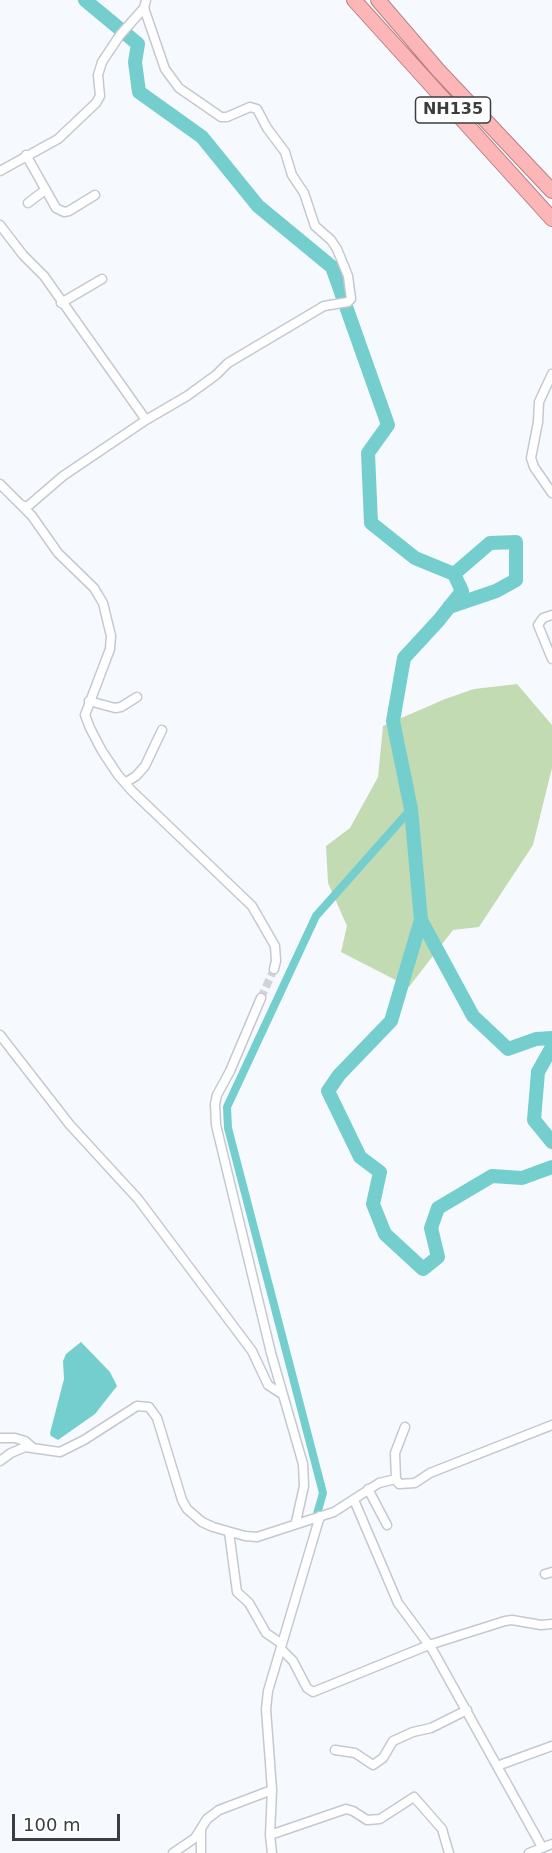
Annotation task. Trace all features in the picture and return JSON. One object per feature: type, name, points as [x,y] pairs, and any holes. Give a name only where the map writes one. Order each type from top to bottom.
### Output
[{"type":"highway","name":"NH135","points":[[354,0],[552,219]]},
{"type":"highway","name":"NH135","points":[[378,0],[438,70],[552,191]]},
{"type":"street","points":[[0,171],[58,139],[99,100],[99,68],[120,35],[145,4]]},
{"type":"street","points":[[22,505],[27,507],[63,476],[146,420],[187,396],[237,357],[314,311],[332,303],[348,302],[351,298],[349,281],[337,249],[331,240],[315,226],[304,194],[292,175],[285,152],[267,128],[257,109],[250,106],[227,117],[221,117],[179,88],[165,69],[145,4]]},
{"type":"street","points":[[26,155],[56,208],[64,212],[69,211],[95,195]]},
{"type":"street","points":[[28,203],[45,190]]},
{"type":"street","points":[[0,225],[23,255],[44,276],[146,420]]},
{"type":"street","points":[[61,303],[102,279]]},
{"type":"street","points":[[552,374],[539,402],[538,422],[531,458],[534,467],[552,493]]},
{"type":"street","points":[[0,484],[32,516],[58,553],[94,588],[103,603],[111,636],[110,649],[85,715],[102,751],[125,783],[252,906],[275,946],[274,969]]},
{"type":"street","points":[[552,615],[543,618],[538,625],[552,659]]},
{"type":"street","points":[[89,701],[115,708],[137,697]]},
{"type":"street","points":[[125,783],[145,766],[162,730]]},
{"type":"street","points":[[261,998],[214,1104],[216,1125],[271,1353],[304,1475],[299,1522]]},
{"type":"street","points":[[0,1035],[70,1125],[138,1199],[196,1275],[215,1305],[246,1343],[268,1384],[282,1394]]},
{"type":"street","points":[[0,1438],[15,1438],[45,1451],[60,1452],[84,1440],[129,1410],[137,1406],[149,1407],[157,1418],[182,1500],[187,1509],[202,1522],[229,1532],[257,1537],[334,1512],[379,1483],[396,1479]]},
{"type":"street","points":[[405,1426],[395,1453],[396,1479],[399,1484],[415,1483],[430,1473],[552,1425]]},
{"type":"street","points":[[0,1461],[20,1449],[33,1447]]},
{"type":"street","points":[[368,1489],[387,1525]]},
{"type":"street","points":[[354,1500],[398,1603],[429,1645],[542,1847]]},
{"type":"street","points":[[272,1853],[268,1791],[266,1709],[268,1692],[279,1644],[316,1517]]},
{"type":"street","points":[[229,1532],[237,1592],[249,1603],[263,1629],[293,1661],[307,1688],[313,1692],[429,1645],[512,1620],[541,1625],[552,1624]]},
{"type":"street","points":[[335,1750],[355,1753],[373,1765],[382,1758],[393,1741],[413,1732],[431,1728],[467,1710]]},
{"type":"street","points":[[497,1766],[552,1746]]},
{"type":"street","points":[[174,1853],[190,1842],[210,1815],[268,1791]]},
{"type":"street","points":[[270,1835],[346,1809],[367,1820],[380,1819],[414,1797],[442,1829],[449,1853]]},
{"type":"street","points":[[201,1829],[201,1853]]},
{"type":"street","points":[[529,1853],[552,1844]]},
{"type":"green space","points":[[517,684],[552,725],[552,768],[533,845],[479,927],[453,930],[409,987],[341,952],[347,926],[328,883],[326,846],[350,828],[378,777],[383,726],[474,689]]},
{"type":"water","points":[[81,1342],[110,1372],[117,1386],[95,1414],[58,1440],[50,1433],[64,1379],[63,1361],[66,1354]]},
{"type":"waterway","points":[[85,0],[138,44],[135,62],[139,92],[202,137],[258,206],[332,267],[388,425],[368,453],[371,523],[415,558],[454,574],[462,591],[404,658],[393,721],[411,809],[421,920],[473,1016],[508,1049],[536,1039],[552,1038]]},
{"type":"waterway","points":[[449,607],[496,591],[516,580],[516,542],[490,543],[454,574]]},
{"type":"waterway","points":[[315,1521],[323,1493],[228,1128],[227,1107],[316,916],[411,809]]},
{"type":"waterway","points":[[421,920],[391,1021],[339,1075],[328,1091],[360,1157],[380,1172],[373,1204],[385,1234],[423,1269],[438,1257],[431,1228],[438,1208],[492,1176],[522,1178],[552,1167]]},
{"type":"waterway","points":[[552,1047],[538,1072],[534,1120],[552,1142]]},
{"type":"tunnel","points":[[261,998],[274,969]]}]
